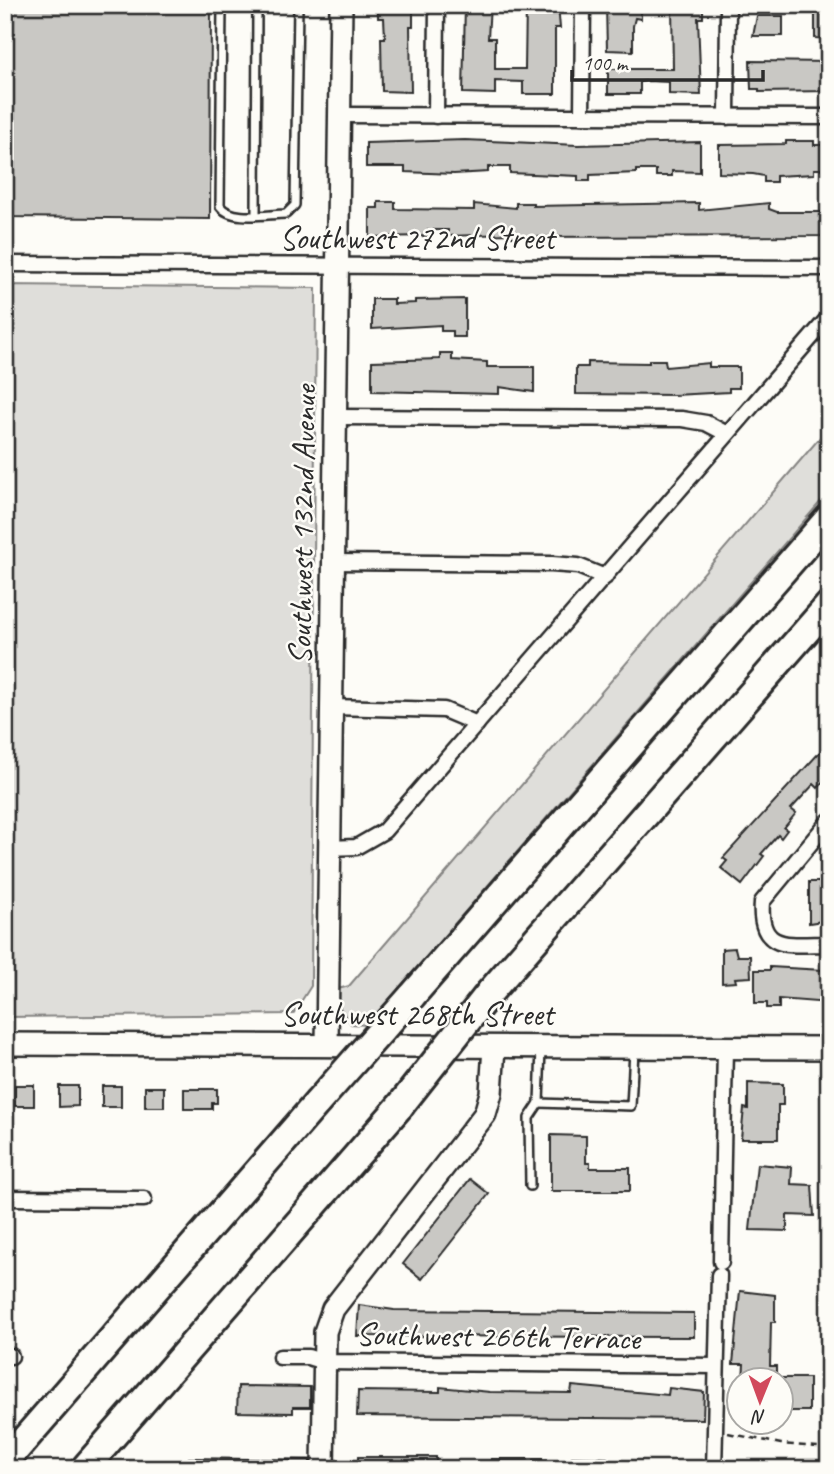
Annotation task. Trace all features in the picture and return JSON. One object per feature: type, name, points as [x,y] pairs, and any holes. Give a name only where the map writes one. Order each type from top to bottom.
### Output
[{"type":"highway","points":[[5,1462],[829,518]]},
{"type":"highway","points":[[84,1469],[400,1106],[490,992],[829,604]]},
{"type":"street","name":"Southwest 132nd Avenue","points":[[327,1045],[341,5]]},
{"type":"street","points":[[436,116],[437,5]]},
{"type":"street","points":[[582,116],[583,5]]},
{"type":"street","points":[[727,117],[728,5]]},
{"type":"street","points":[[340,115],[829,117]]},
{"type":"street","name":"Southwest 272nd Street","points":[[5,264],[829,268]]},
{"type":"street","points":[[329,848],[356,847],[384,831],[829,317]]},
{"type":"street","points":[[335,417],[672,419],[706,423],[727,434]]},
{"type":"street","points":[[333,562],[552,564],[578,566],[605,577]]},
{"type":"street","points":[[332,707],[444,710],[477,724]]},
{"type":"street","points":[[829,821],[762,902],[761,929],[769,939],[785,944],[829,944]]},
{"type":"street","name":"Southwest 268th Street","points":[[5,1044],[829,1048]]},
{"type":"street","points":[[323,1469],[325,1332],[332,1310],[485,1114],[491,1093],[494,1047]]},
{"type":"street","points":[[714,1469],[725,1047]]},
{"type":"street","points":[[5,1198],[144,1199]]},
{"type":"street","name":"Southwest 266th Terrace","points":[[280,1357],[308,1357],[324,1362],[716,1366]]},
{"type":"lane","points":[[222,5],[220,206],[232,214],[286,214],[295,205],[298,5]]},
{"type":"lane","points":[[256,214],[257,5]]},
{"type":"lane","points":[[530,1186],[529,1118],[539,1103],[541,1047]]},
{"type":"lane","points":[[539,1103],[631,1105],[635,1047]]},
{"type":"path","points":[[715,1430],[781,1444],[829,1448]]},
{"type":"shaded area","points":[[5,285],[316,288],[311,986],[293,1014],[5,1017]]},
{"type":"shaded area","points":[[829,427],[829,492],[367,1025],[351,1024],[340,1008],[338,989],[349,986]]},
{"type":"building","points":[[5,5],[211,5],[210,219],[5,217]]},
{"type":"building","points":[[378,5],[413,5],[413,26],[410,26],[411,92],[382,91],[381,38],[385,38],[384,18],[378,18]]},
{"type":"building","points":[[465,5],[490,5],[488,38],[495,38],[495,69],[525,69],[526,5],[558,5],[560,28],[555,28],[555,94],[523,94],[523,82],[495,81],[495,94],[463,93]]},
{"type":"building","points":[[606,5],[641,5],[641,19],[635,18],[633,26],[633,51],[607,50]]},
{"type":"building","points":[[672,5],[703,5],[703,18],[698,18],[701,95],[669,94],[669,82],[647,81],[640,82],[640,94],[608,94],[608,69],[673,69]]},
{"type":"building","points":[[815,13],[829,13],[829,39],[815,38]]},
{"type":"building","points":[[757,16],[783,16],[783,36],[753,36]]},
{"type":"building","points":[[750,61],[829,62],[829,91],[759,92],[759,89],[751,89]]},
{"type":"building","points":[[465,140],[578,145],[700,142],[700,172],[672,171],[672,176],[656,176],[656,170],[636,170],[636,173],[590,175],[590,181],[578,181],[578,176],[510,173],[510,167],[488,167],[488,172],[454,174],[405,172],[405,167],[366,167],[366,143]]},
{"type":"building","points":[[786,141],[814,141],[814,145],[829,145],[829,169],[814,169],[814,174],[776,176],[776,182],[764,182],[764,176],[753,174],[719,173],[719,145],[786,144]]},
{"type":"building","points":[[378,202],[395,202],[395,209],[474,210],[474,204],[516,208],[516,203],[533,203],[533,206],[699,203],[699,210],[769,203],[769,209],[777,212],[829,212],[829,236],[508,237],[508,234],[448,236],[448,230],[428,230],[428,236],[370,237],[370,208],[378,208]]},
{"type":"building","points":[[372,299],[394,299],[394,304],[415,303],[415,300],[465,299],[465,337],[453,337],[453,331],[441,331],[441,325],[372,329]]},
{"type":"building","points":[[440,353],[452,353],[452,360],[487,362],[487,367],[534,367],[534,392],[499,387],[499,394],[372,391],[372,361],[440,359]]},
{"type":"building","points":[[649,360],[665,360],[666,367],[709,363],[709,367],[739,367],[739,388],[729,388],[729,392],[674,395],[576,394],[576,367],[588,367],[588,362],[649,363]]},
{"type":"building","points":[[829,742],[829,776],[818,788],[814,784],[791,809],[796,813],[784,828],[787,830],[781,838],[778,835],[761,854],[764,856],[742,885],[721,868],[727,861],[723,858]]},
{"type":"building","points":[[809,882],[829,882],[829,920],[809,923]]},
{"type":"building","points":[[735,948],[737,956],[750,956],[751,977],[735,978],[736,982],[722,983],[722,949]]},
{"type":"building","points":[[770,967],[823,970],[823,974],[829,974],[829,1003],[779,999],[779,1008],[767,1008],[767,1003],[755,1003],[755,970],[770,970]]},
{"type":"building","points":[[748,1083],[783,1084],[783,1105],[778,1105],[778,1139],[741,1139],[744,1108],[748,1109]]},
{"type":"building","points":[[15,1085],[34,1085],[34,1106],[15,1106]]},
{"type":"building","points":[[59,1086],[78,1086],[78,1106],[59,1107]]},
{"type":"building","points":[[102,1086],[121,1086],[121,1107],[102,1107]]},
{"type":"building","points":[[145,1087],[164,1087],[164,1107],[145,1107]]},
{"type":"building","points":[[184,1089],[217,1089],[217,1103],[212,1103],[212,1109],[184,1109]]},
{"type":"building","points":[[551,1135],[586,1136],[586,1163],[590,1163],[590,1168],[630,1168],[630,1191],[551,1191]]},
{"type":"building","points":[[757,1164],[792,1167],[791,1184],[812,1185],[814,1216],[787,1215],[787,1231],[750,1230]]},
{"type":"building","points":[[470,1179],[489,1194],[422,1279],[403,1264]]},
{"type":"building","points":[[740,1291],[775,1295],[770,1366],[733,1364]]},
{"type":"building","points":[[359,1305],[394,1310],[694,1313],[694,1337],[357,1336]]},
{"type":"building","points":[[796,1378],[809,1378],[809,1411],[796,1411]]},
{"type":"building","points":[[238,1386],[310,1387],[310,1407],[293,1407],[293,1413],[237,1412]]},
{"type":"building","points":[[572,1386],[668,1395],[669,1388],[704,1392],[703,1419],[357,1416],[358,1391],[440,1392],[440,1387],[490,1392],[571,1393]]},
{"type":"building","points":[[358,1457],[436,1457],[436,1469],[358,1469]]},
{"type":"building","points":[[572,1457],[607,1458],[607,1469],[572,1469]]},
{"type":"building","points":[[189,1458],[310,1460],[310,1469],[189,1469]]},
{"type":"building","points":[[491,1459],[542,1459],[542,1469],[491,1469]]}]
